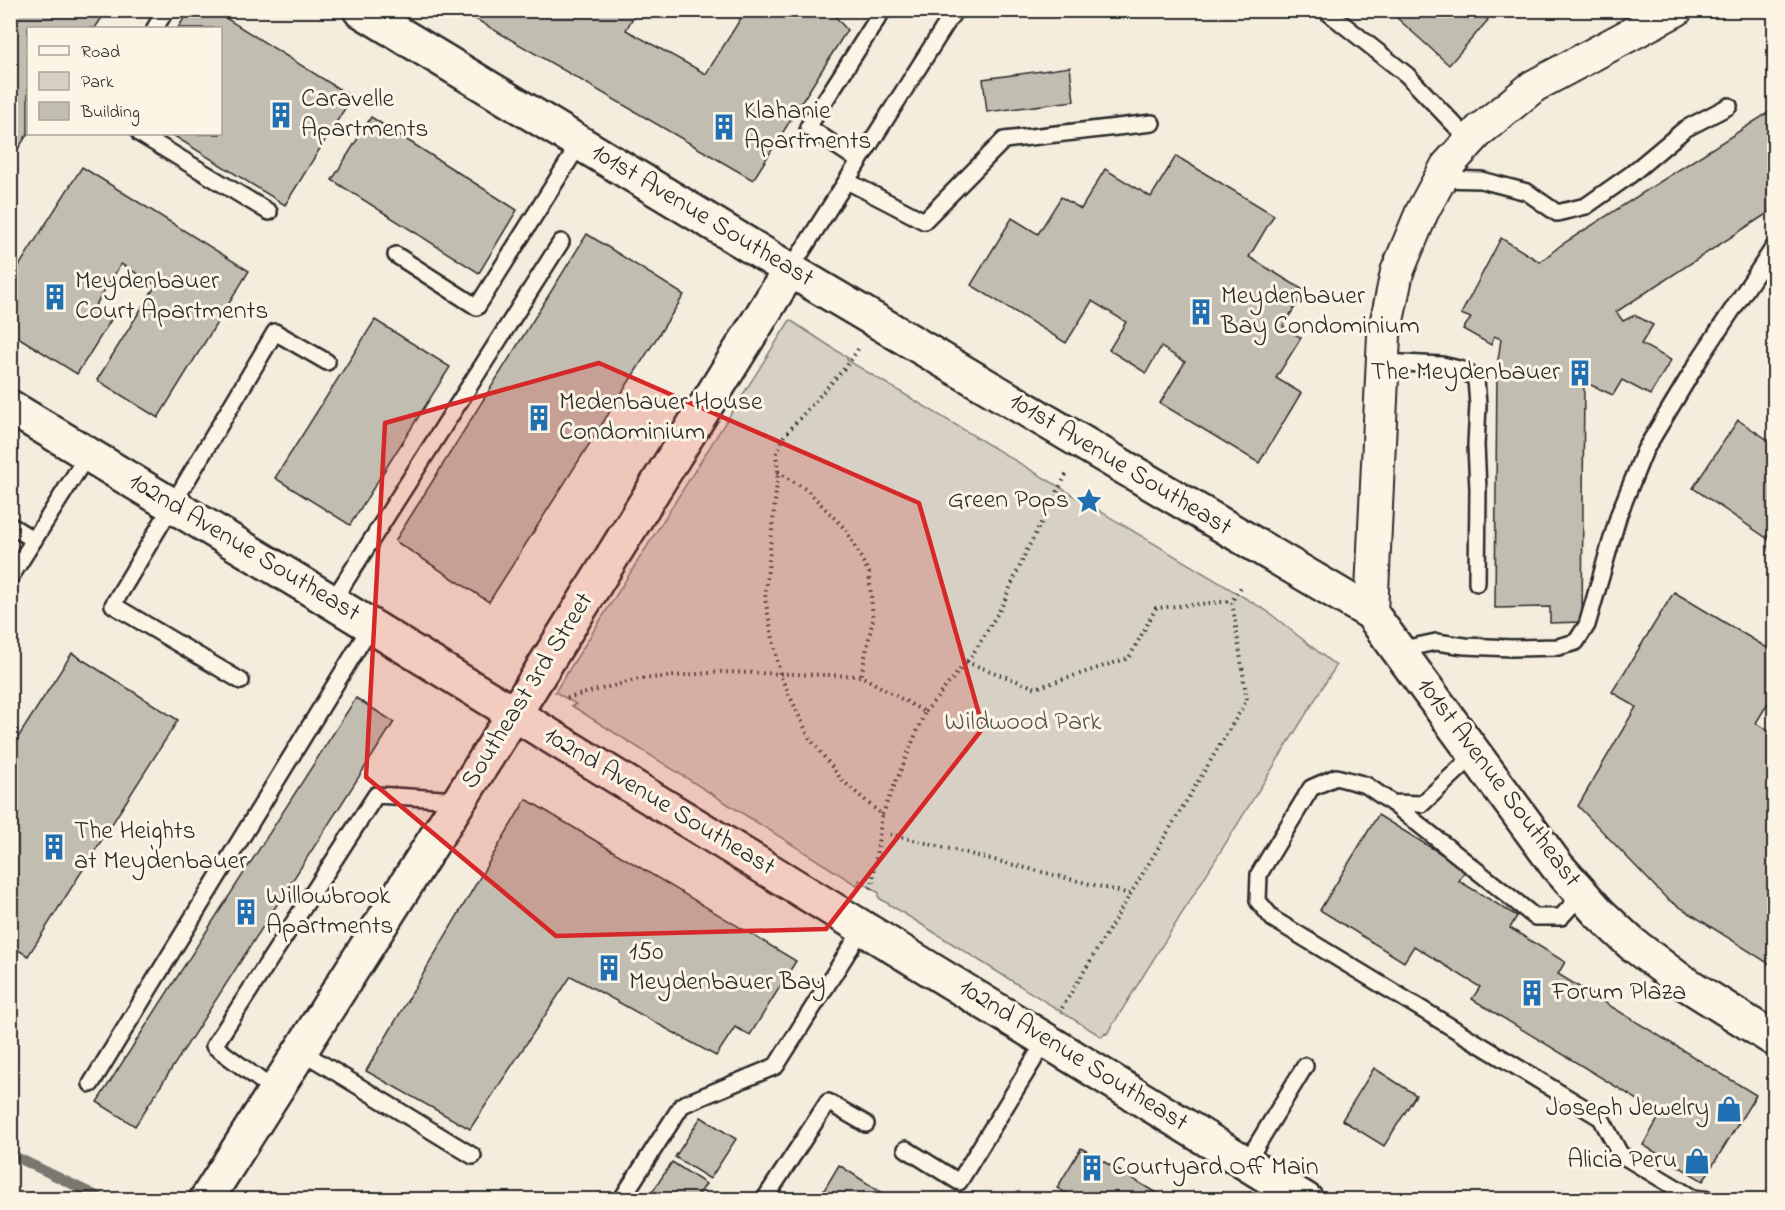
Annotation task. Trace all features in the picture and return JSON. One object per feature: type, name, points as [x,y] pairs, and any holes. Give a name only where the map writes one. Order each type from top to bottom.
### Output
[{"type":"street","points":[[1371,613],[1384,335],[1397,272],[1422,212],[1447,166],[1480,130],[1534,86],[1650,18],[1676,10]]},
{"type":"street","name":"101st Avenue Southeast","points":[[377,15],[580,143],[790,270],[1371,613],[1557,866],[1582,894],[1631,943],[1677,978],[1774,1039]]},
{"type":"street","name":"Southeast 3rd Street","points":[[206,1200],[460,800],[790,270]]},
{"type":"street","name":"102nd Avenue Southeast","points":[[10,407],[514,713],[864,913],[1046,1040],[1306,1200]]},
{"type":"lane","points":[[156,27],[166,10]]},
{"type":"lane","points":[[859,161],[808,127],[883,10]]},
{"type":"lane","name":"Southeast 3rd Street","points":[[790,270],[955,10]]},
{"type":"lane","points":[[1325,10],[1407,75],[1470,141]]},
{"type":"lane","points":[[1440,180],[1481,180],[1527,192],[1557,213],[1586,206],[1630,175],[1685,129],[1729,106]]},
{"type":"lane","points":[[847,181],[924,221],[1004,140],[1152,123]]},
{"type":"lane","points":[[142,135],[269,212]]},
{"type":"lane","points":[[396,255],[477,307],[580,143]]},
{"type":"lane","points":[[332,602],[561,242]]},
{"type":"lane","points":[[1398,650],[1436,642],[1512,648],[1558,648],[1576,642],[1587,625],[1619,514],[1645,450],[1701,357],[1774,247]]},
{"type":"lane","points":[[241,681],[113,605],[275,332],[327,362]]},
{"type":"lane","points":[[1383,362],[1442,365],[1463,370],[1476,379],[1478,405],[1477,583]]},
{"type":"lane","points":[[10,578],[88,454]]},
{"type":"lane","points":[[10,525],[34,540]]},
{"type":"lane","points":[[91,1084],[371,626]]},
{"type":"lane","points":[[1392,803],[1422,804],[1475,754]]},
{"type":"lane","points":[[1582,894],[1561,917],[1535,917],[1392,803],[1366,785],[1336,777],[1311,788],[1259,874],[1258,901],[1273,919],[1601,1118],[1620,1154],[1693,1198],[1710,1200]]},
{"type":"lane","points":[[275,1091],[214,1046],[376,795],[460,800]]},
{"type":"lane","points":[[621,1200],[682,1104],[776,1066],[864,913]]},
{"type":"lane","points":[[906,1149],[959,1182],[1046,1040]]},
{"type":"lane","points":[[301,1051],[473,1155]]},
{"type":"lane","points":[[1246,1163],[1305,1066]]},
{"type":"lane","points":[[764,1200],[828,1102],[866,1124]]},
{"type":"path","points":[[876,321],[849,363],[784,436],[776,455],[778,472],[765,598],[780,675],[810,739],[843,781],[882,815]]},
{"type":"path","points":[[864,913],[872,886],[882,815],[925,712],[966,662],[1000,608],[1031,540],[1084,444]]},
{"type":"path","points":[[778,472],[807,490],[846,530],[869,573],[873,619],[861,676]]},
{"type":"path","points":[[1069,997],[1247,700],[1232,601],[1243,584]]},
{"type":"path","points":[[966,662],[1036,688],[1129,658],[1156,608],[1232,601]]},
{"type":"path","points":[[562,700],[639,679],[722,672],[861,676],[925,712]]},
{"type":"path","points":[[890,834],[1130,894]]},
{"type":"highlighted area","points":[[599,363],[919,503],[983,728],[826,929],[556,936],[366,777],[385,423]]},
{"type":"green space","name":"Wildwood Park","points":[[790,320],[848,358],[847,360],[1267,611],[1336,666],[1107,1034],[1105,1033],[1102,1037],[879,898],[879,893],[859,880],[858,886],[572,706],[576,704],[555,692]]},
{"type":"building","points":[[10,10],[107,10],[96,27],[27,27],[27,135],[10,162]]},
{"type":"building","name":"Caravelle Apartments","points":[[189,10],[213,10],[352,97],[285,205],[173,135],[222,135],[222,27],[179,27]]},
{"type":"building","name":"Klahanie Apartments","points":[[460,10],[637,10],[626,30],[706,74],[746,10],[830,10],[847,30],[753,180]]},
{"type":"building","points":[[1403,10],[1478,10],[1488,20],[1449,65],[1397,18]]},
{"type":"building","points":[[1070,67],[1074,101],[987,112],[983,79]]},
{"type":"building","name":"The Meydenbauer","points":[[1769,112],[1774,121],[1774,209],[1616,312],[1623,321],[1635,315],[1653,325],[1641,344],[1671,360],[1650,395],[1622,380],[1613,395],[1584,382],[1582,622],[1550,623],[1550,607],[1495,608],[1497,367],[1501,339],[1494,336],[1491,345],[1463,329],[1471,318],[1461,314],[1501,238],[1540,262],[1561,245]]},
{"type":"building","points":[[371,117],[517,210],[479,273],[332,180]]},
{"type":"building","name":"Meydenbauer Bay Condominium","points":[[1176,156],[1274,215],[1249,257],[1305,291],[1283,326],[1301,338],[1276,378],[1301,393],[1259,463],[1160,403],[1185,362],[1161,347],[1146,373],[1109,350],[1126,322],[1092,301],[1066,343],[971,285],[1012,218],[1038,234],[1061,197],[1081,209],[1105,169],[1151,197]]},
{"type":"building","name":"Meydenbauer Court Apartments","points":[[82,167],[249,271],[158,418],[97,380],[156,285],[121,264],[93,309],[111,320],[77,374],[10,332],[10,280]]},
{"type":"building","name":"Medenbauer House Condominium","points":[[587,234],[684,295],[489,602],[395,541]]},
{"type":"building","points":[[375,320],[450,367],[350,525],[275,478]]},
{"type":"building","points":[[1738,420],[1774,444],[1774,543],[1693,488]]},
{"type":"building","points":[[1674,592],[1774,652],[1774,693],[1756,723],[1774,735],[1774,967],[1667,899],[1578,806],[1636,707],[1612,692]]},
{"type":"building","name":"The Heights at Meydenbauer","points":[[72,653],[178,720],[28,956],[10,945],[10,750]]},
{"type":"building","name":"Willowbrook Apartments","points":[[356,698],[394,722],[135,1126],[97,1102]]},
{"type":"building","name":"150 Meydenbauer Bay","points":[[526,799],[796,961],[750,1035],[735,1027],[716,1056],[571,976],[470,1129],[366,1071]]},
{"type":"building","name":"Forum Plaza","points":[[1378,815],[1466,869],[1459,881],[1517,916],[1510,928],[1565,962],[1558,974],[1756,1095],[1703,1181],[1643,1145],[1661,1114],[1472,999],[1480,987],[1414,946],[1404,962],[1320,910]]},
{"type":"building","points":[[1374,1068],[1416,1095],[1384,1146],[1342,1120]]},
{"type":"building","points":[[701,1117],[736,1139],[710,1179],[675,1157]]},
{"type":"building","name":"Courtyard Off Main","points":[[1081,1148],[1168,1200],[1063,1200],[1066,1193],[1057,1188]]},
{"type":"building","points":[[672,1162],[706,1184],[695,1200],[647,1200]]},
{"type":"building","points":[[839,1165],[893,1200],[818,1200]]},
{"type":"waterway","points":[[10,1154],[105,1200]]},
{"type":"place","name":"Caravelle Apartments","points":[[281,115]]},
{"type":"place","name":"Klahanie Apartments","points":[[724,127]]},
{"type":"place","name":"Meydenbauer Court Apartments","points":[[55,297]]},
{"type":"place","name":"Meydenbauer Bay Condominium","points":[[1201,312]]},
{"type":"place","name":"The Meydenbauer","points":[[1580,373]]},
{"type":"place","name":"Medenbauer House Condominium","points":[[539,418]]},
{"type":"place","name":"Green Pops","points":[[1089,501]]},
{"type":"place","name":"The Heights at Meydenbauer","points":[[54,847]]},
{"type":"place","name":"Willowbrook Apartments","points":[[246,912]]},
{"type":"place","name":"150 Meydenbauer Bay","points":[[609,968]]},
{"type":"place","name":"Forum Plaza","points":[[1532,993]]},
{"type":"place","name":"Joseph Jewelry","points":[[1729,1109]]},
{"type":"place","name":"Alicia Peru","points":[[1697,1161]]},
{"type":"place","name":"Courtyard Off Main","points":[[1092,1168]]}]
